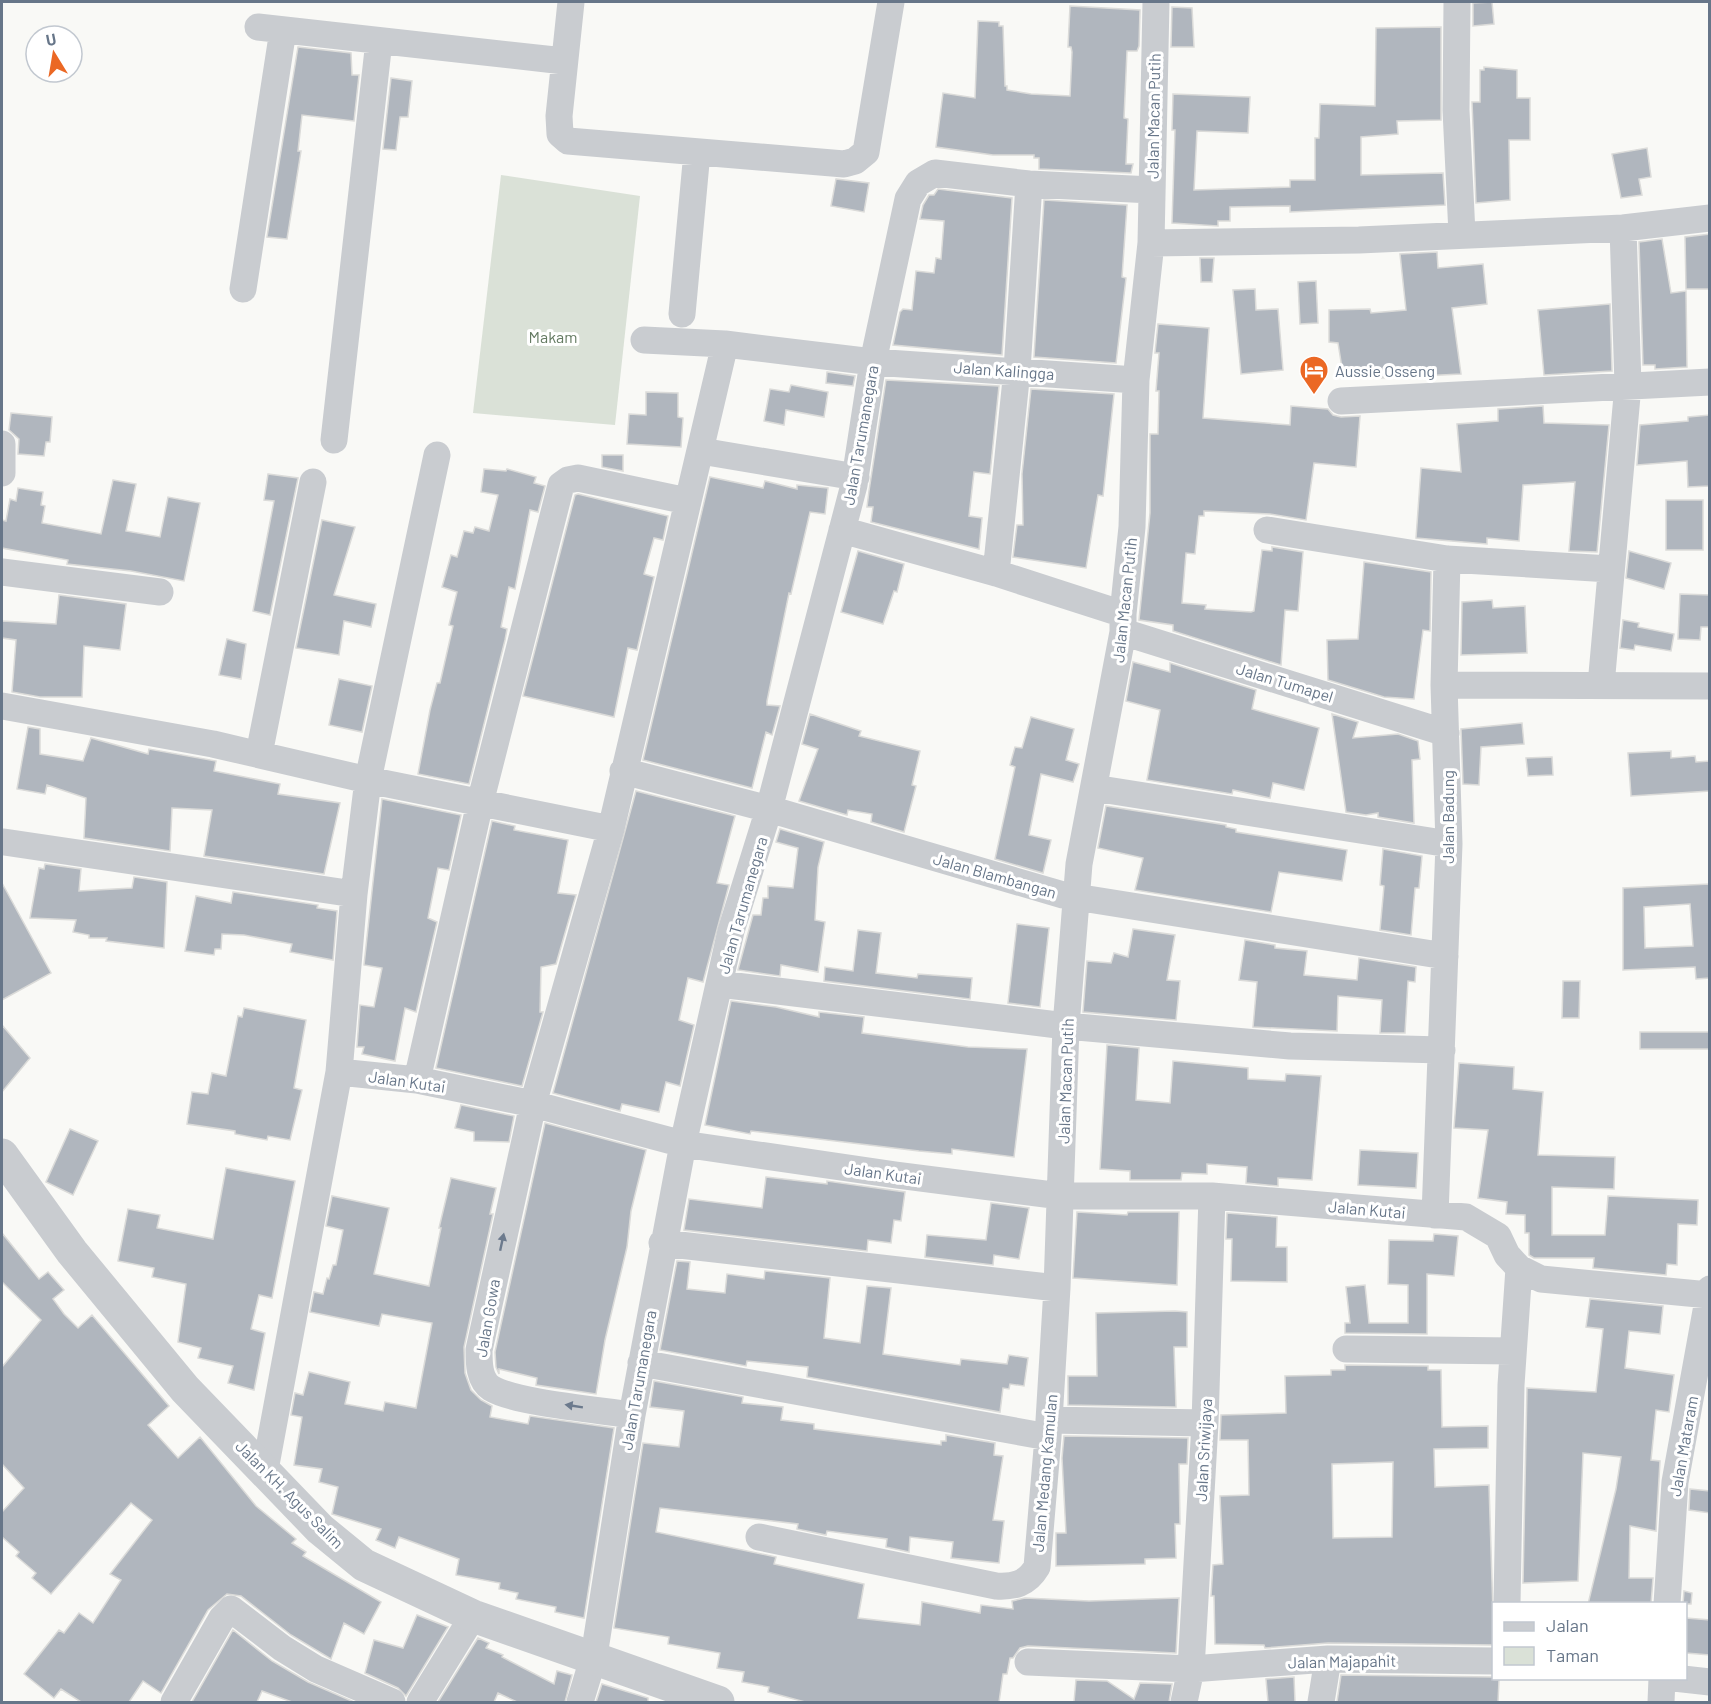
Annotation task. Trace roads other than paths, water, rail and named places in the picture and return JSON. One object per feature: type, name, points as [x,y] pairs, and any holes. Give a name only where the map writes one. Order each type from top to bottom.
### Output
[{"type":"street","points":[[571,2],[564,61],[560,134],[568,141],[824,164],[855,161],[866,152],[891,2]]},
{"type":"street","name":"Jalan Macan Putih","points":[[1060,1196],[1066,1026],[1079,864],[1123,623],[1132,527],[1136,380],[1151,243],[1156,2]]},
{"type":"street","points":[[1456,2],[1456,110],[1462,234]]},
{"type":"street","points":[[243,289],[270,29],[564,61]]},
{"type":"street","points":[[334,440],[379,41]]},
{"type":"street","points":[[682,314],[697,152]]},
{"type":"street","name":"Jalan Tarumanegara","points":[[580,1702],[594,1656],[641,1363],[662,1243],[683,1144],[731,931],[770,809],[856,477],[873,362],[908,200],[918,183],[936,173],[1029,183]]},
{"type":"street","points":[[996,573],[1017,370],[1029,183],[1152,190]]},
{"type":"street","points":[[1151,243],[1359,240],[1623,228],[1710,218]]},
{"type":"street","points":[[1601,685],[1628,385],[1623,228]]},
{"type":"street","name":"Jalan Kalingga","points":[[644,340],[725,344],[873,362],[1017,370],[1136,380]]},
{"type":"street","name":"Jalan Gowa","points":[[632,1415],[520,1397],[491,1388],[481,1372],[479,1350],[533,1104],[611,829],[725,344]]},
{"type":"street","points":[[1341,401],[1710,382]]},
{"type":"street","points":[[2,444],[2,473]]},
{"type":"street","points":[[701,451],[856,477]]},
{"type":"street","points":[[265,1470],[339,1072],[354,894],[368,780],[437,455]]},
{"type":"street","points":[[417,1080],[480,803],[561,485],[568,480],[578,478],[687,501]]},
{"type":"street","points":[[259,754],[313,482]]},
{"type":"street","name":"Jalan Tumapel","points":[[842,530],[996,573],[1123,623],[1446,733]]},
{"type":"street","points":[[1267,530],[1448,559],[1610,569]]},
{"type":"street","name":"Jalan Badung","points":[[1435,1215],[1449,844],[1444,684],[1448,559]]},
{"type":"street","points":[[2,572],[77,579],[160,592]]},
{"type":"street","points":[[1444,684],[1710,686]]},
{"type":"street","points":[[2,706],[259,754],[368,780],[611,829]]},
{"type":"street","name":"Jalan Blambangan","points":[[623,771],[770,809],[1063,895],[1077,895],[1445,956]]},
{"type":"street","points":[[1094,788],[1449,844]]},
{"type":"street","points":[[4,842],[354,894]]},
{"type":"street","points":[[719,984],[1066,1026],[1290,1046],[1442,1050]]},
{"type":"street","name":"Jalan Kutai","points":[[339,1072],[417,1080],[533,1104],[683,1144],[1060,1196],[1212,1196],[1476,1220],[1498,1236],[1507,1255],[1519,1268]]},
{"type":"street","name":"Jalan KH. Agus Salim","points":[[4,1164],[72,1252],[185,1389],[320,1529],[364,1565],[473,1616],[594,1656],[718,1702]]},
{"type":"street","name":"Jalan Medang Kamulan","points":[[759,1537],[996,1587],[1012,1587],[1031,1576],[1037,1567],[1049,1429],[1060,1196]]},
{"type":"street","name":"Jalan Sriwijaya","points":[[1184,1702],[1191,1670],[1205,1423],[1212,1196]]},
{"type":"street","points":[[662,1243],[1057,1288]]},
{"type":"street","points":[[1507,1602],[1513,1351],[1519,1268],[1541,1279],[1709,1292]]},
{"type":"street","name":"Jalan Mataram","points":[[1667,1602],[1675,1482],[1697,1436],[1709,1292]]},
{"type":"street","points":[[1346,1349],[1513,1351]]},
{"type":"street","points":[[641,1363],[1049,1429],[1205,1423]]},
{"type":"street","points":[[174,1702],[222,1618],[231,1609],[282,1648],[316,1669],[392,1702]]},
{"type":"street","points":[[420,1702],[473,1616]]},
{"type":"street","points":[[1321,1702],[1328,1659]]},
{"type":"street","name":"Jalan Majapahit","points":[[1028,1662],[1191,1670],[1328,1659],[1492,1661]]},
{"type":"street","points":[[1687,1679],[1710,1682]]},
{"type":"street","points":[[1661,1702],[1662,1680]]},
{"type":"place","name":"Aussie Osseng","points":[[1314,396]]},
{"type":"park label","name":"Makam","points":[[553,336]]}]
